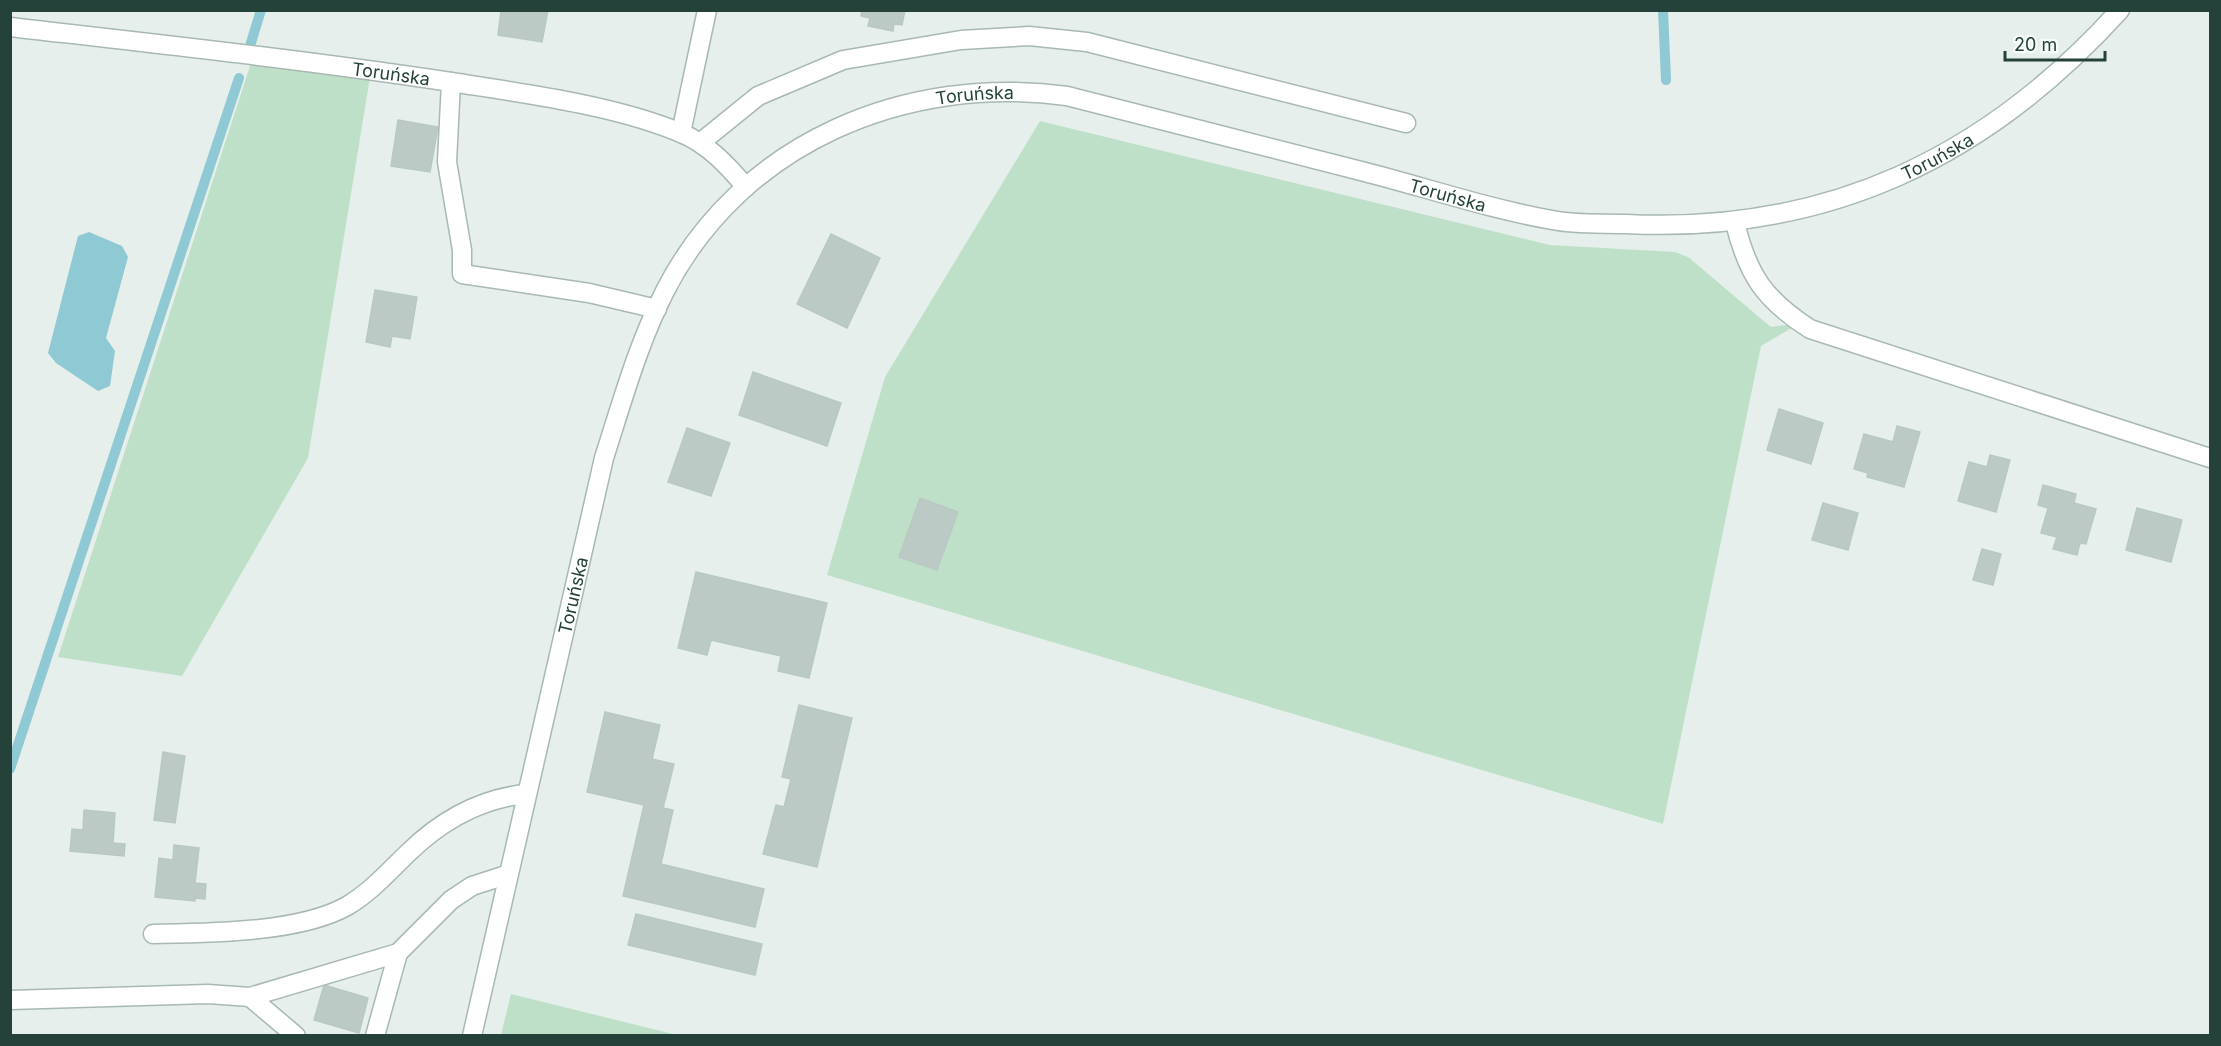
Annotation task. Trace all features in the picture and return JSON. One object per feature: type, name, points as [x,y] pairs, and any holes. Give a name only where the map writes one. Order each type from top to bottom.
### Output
[{"type":"street","points":[[681,133],[707,10]]},
{"type":"street","name":"Toruńska","points":[[472,1035],[506,875],[604,458],[632,372],[657,309],[683,261],[710,225],[746,188],[793,151],[827,132],[877,110],[936,96],[964,93],[1040,92],[1079,99],[1554,221],[1641,225],[1735,223],[1767,218],[1841,199],[1930,161],[1967,141],[2046,83],[2120,10]]},
{"type":"street","name":"Toruńska","points":[[10,27],[370,69],[602,110],[681,133],[700,143],[728,165],[746,188]]},
{"type":"street","points":[[700,143],[758,96],[843,60],[961,40],[1029,36],[1087,42],[1406,123]]},
{"type":"street","points":[[451,82],[447,162],[462,250],[462,274],[589,293],[657,309]]},
{"type":"street","points":[[1735,223],[1742,253],[1761,288],[1773,303],[1810,330],[2211,458]]},
{"type":"street","points":[[153,934],[227,933],[328,914],[359,898],[411,850],[448,820],[490,800],[525,794]]},
{"type":"street","points":[[10,1000],[187,994],[250,997],[398,953],[451,900],[472,886],[506,875]]},
{"type":"street","points":[[375,1035],[398,953]]},
{"type":"street","points":[[250,997],[296,1035]]},
{"type":"green space","points":[[251,63],[370,77],[308,458],[182,676],[58,657]]},
{"type":"green space","points":[[1040,121],[1550,245],[1675,252],[1688,257],[1771,327],[1800,323],[1761,346],[1663,824],[827,575],[885,377]]},
{"type":"green space","points":[[511,994],[677,1035],[501,1035]]},
{"type":"water","points":[[89,232],[122,246],[128,257],[106,338],[115,351],[110,386],[98,391],[56,363],[48,353],[78,236]]},
{"type":"building","points":[[501,10],[548,10],[542,42],[498,35]]},
{"type":"building","points":[[862,10],[905,10],[902,25],[894,24],[893,31],[868,26],[870,18],[861,16]]},
{"type":"building","points":[[398,120],[438,127],[430,172],[391,166]]},
{"type":"building","points":[[831,234],[880,258],[847,328],[797,304]]},
{"type":"building","points":[[375,290],[417,297],[410,339],[392,336],[390,347],[366,342]]},
{"type":"building","points":[[753,372],[841,403],[827,446],[739,415]]},
{"type":"building","points":[[1779,409],[1823,423],[1811,464],[1767,450]]},
{"type":"building","points":[[1897,426],[1920,432],[1904,487],[1867,477],[1868,473],[1854,469],[1864,434],[1893,442]]},
{"type":"building","points":[[687,428],[730,443],[711,496],[668,482]]},
{"type":"building","points":[[1990,455],[2010,460],[1996,512],[1958,501],[1969,462],[1987,467]]},
{"type":"building","points":[[2043,485],[2076,494],[2074,503],[2096,509],[2086,544],[2080,543],[2077,555],[2053,549],[2057,537],[2041,533],[2048,508],[2038,505]]},
{"type":"building","points":[[920,498],[958,512],[937,570],[899,557]]},
{"type":"building","points":[[1823,503],[1858,513],[1848,550],[1812,540]]},
{"type":"building","points":[[2137,508],[2182,520],[2171,562],[2126,550]]},
{"type":"building","points":[[1982,549],[2001,554],[1993,585],[1973,580]]},
{"type":"building","points":[[696,572],[827,603],[809,678],[778,671],[781,656],[711,640],[707,655],[678,648]]},
{"type":"building","points":[[799,705],[852,718],[817,867],[763,854],[776,805],[784,807],[791,779],[782,777]]},
{"type":"building","points":[[605,712],[660,725],[652,759],[674,764],[663,808],[673,810],[661,864],[764,889],[755,927],[623,896],[644,805],[587,792]]},
{"type":"building","points":[[163,752],[185,756],[175,823],[154,820]]},
{"type":"building","points":[[84,810],[115,813],[113,843],[125,844],[124,856],[70,851],[72,829],[83,830]]},
{"type":"building","points":[[174,845],[199,848],[195,883],[206,884],[205,899],[195,898],[195,901],[155,897],[159,858],[173,860]]},
{"type":"building","points":[[636,914],[762,944],[755,975],[628,945]]},
{"type":"building","points":[[324,985],[368,998],[359,1033],[314,1020]]},
{"type":"waterway","points":[[250,46],[261,10]]},
{"type":"waterway","points":[[1663,10],[1666,80]]},
{"type":"waterway","points":[[10,769],[239,78]]}]
